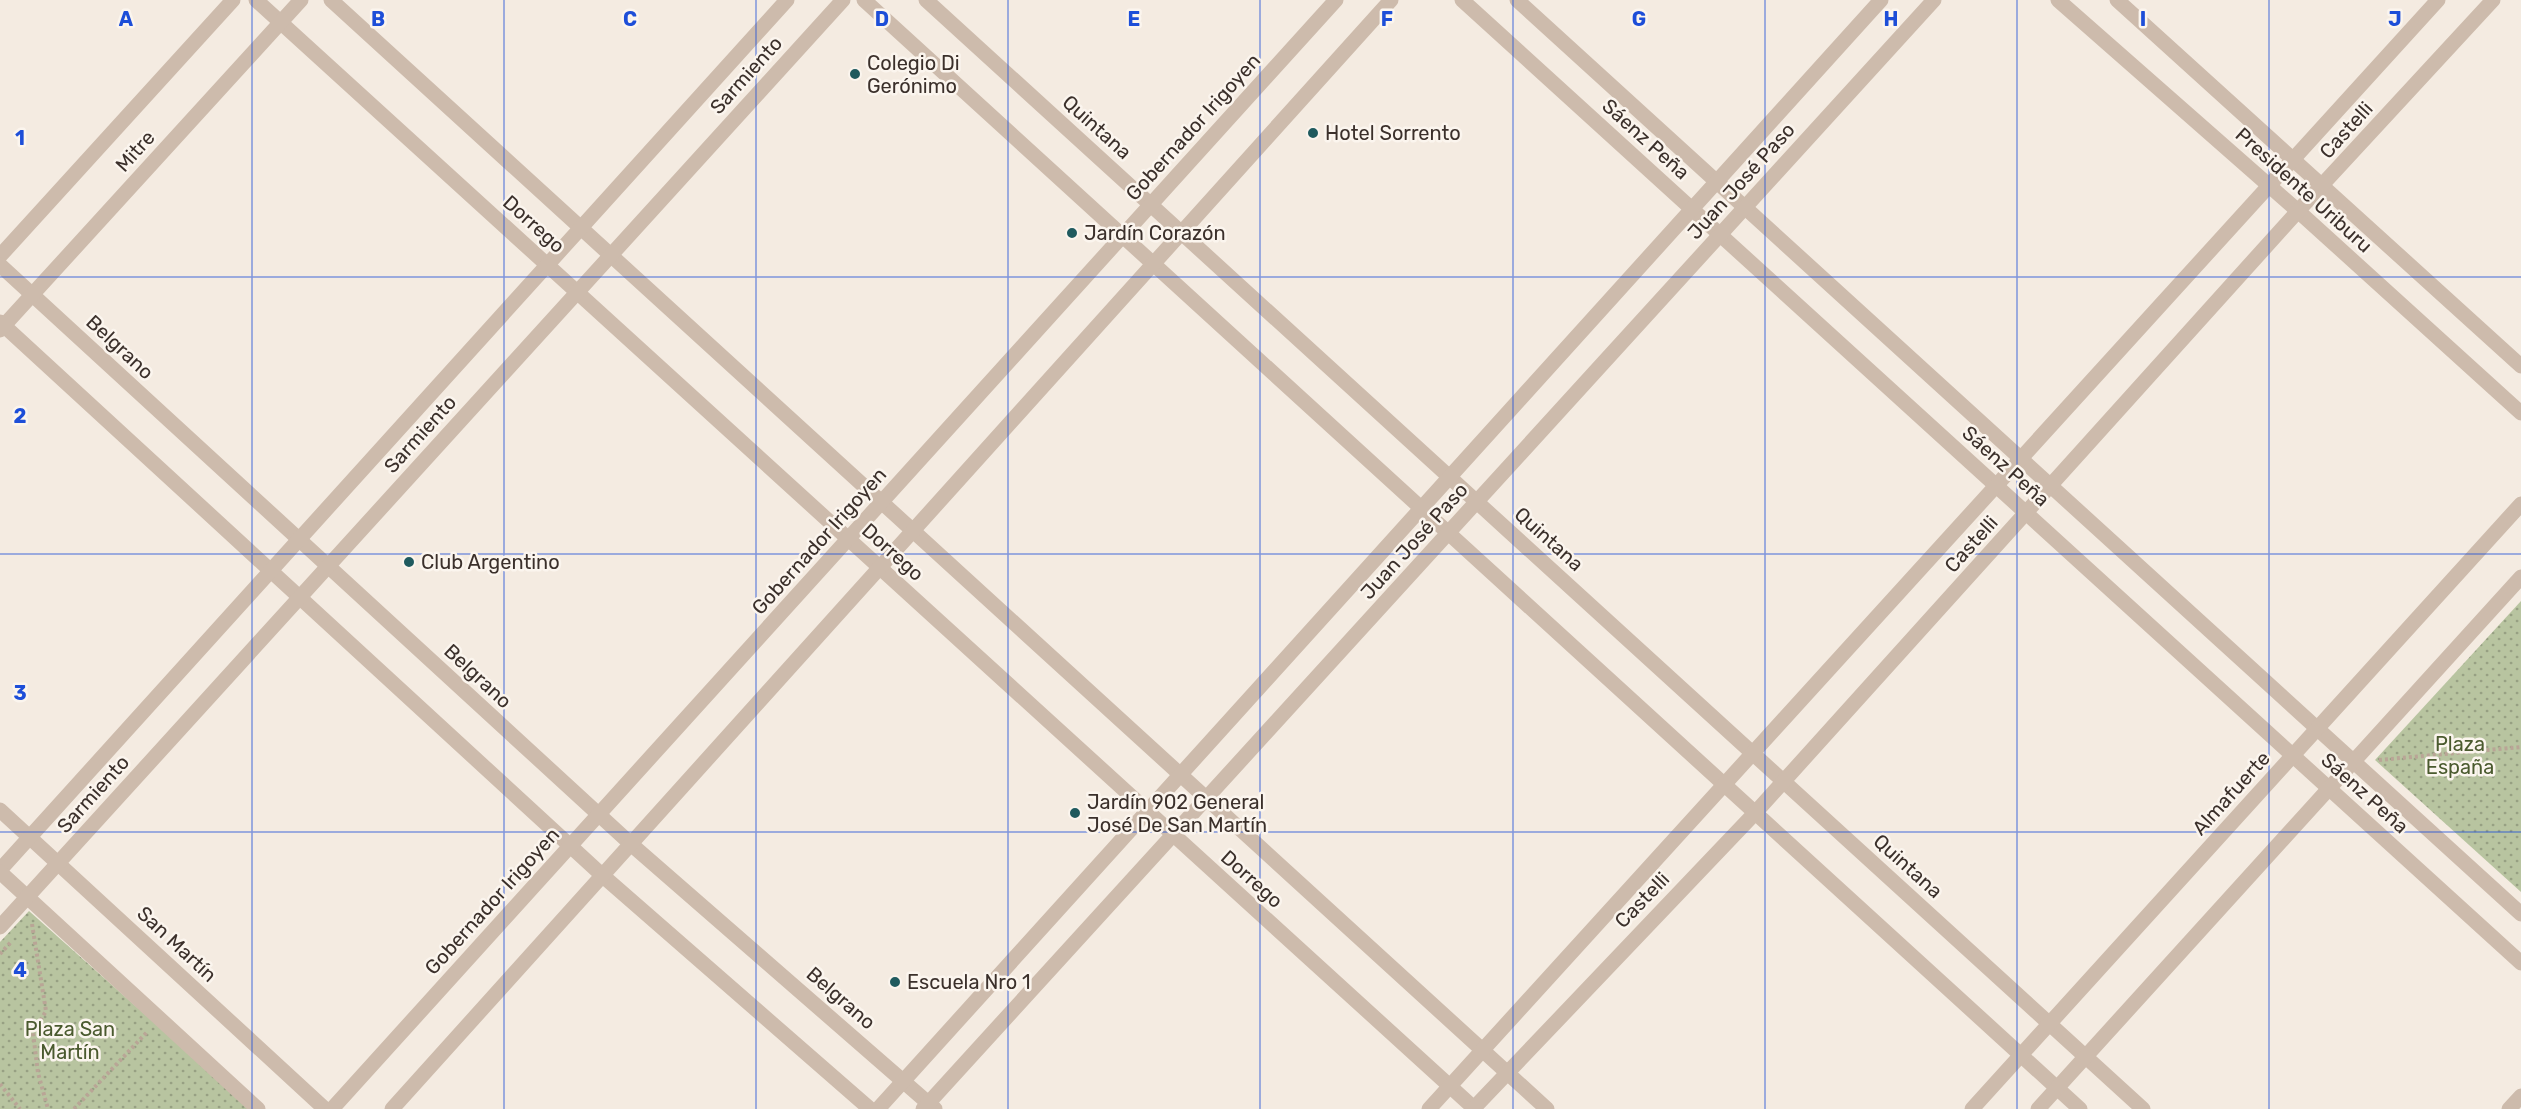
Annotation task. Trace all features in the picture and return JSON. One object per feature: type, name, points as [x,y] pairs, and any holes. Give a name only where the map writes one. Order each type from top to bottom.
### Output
[{"type":"street","name":"Mitre","points":[[0,256],[233,0]]},
{"type":"street","name":"Dorrego","points":[[256,0],[1474,1108]]},
{"type":"street","name":"Mitre","points":[[1,326],[32,295],[301,0]]},
{"type":"street","name":"Dorrego","points":[[331,0],[1547,1109]]},
{"type":"street","name":"Sarmiento","points":[[0,871],[787,0]]},
{"type":"street","name":"Sarmiento","points":[[0,927],[843,0]]},
{"type":"street","points":[[864,0],[2080,1109]]},
{"type":"street","name":"Quintana","points":[[926,0],[2143,1109]]},
{"type":"street","name":"Gobernador Irigoyen","points":[[332,1109],[1336,0]]},
{"type":"street","points":[[392,1109],[1391,0]]},
{"type":"street","name":"Sáenz Peña","points":[[1462,0],[2521,963]]},
{"type":"street","name":"Sáenz Peña","points":[[1517,0],[2521,914]]},
{"type":"street","name":"Juan José Paso","points":[[878,1109],[1179,773],[1881,0]]},
{"type":"street","name":"Juan José Paso","points":[[929,1107],[1934,0]]},
{"type":"street","name":"Presidente Uriburu","points":[[2058,0],[2521,413]]},
{"type":"street","name":"Presidente Uriburu","points":[[2117,0],[2521,366]]},
{"type":"street","name":"Castelli","points":[[1429,1109],[2438,0]]},
{"type":"street","name":"Castelli","points":[[1474,1108],[1755,813],[2298,212],[2493,0]]},
{"type":"street","name":"Belgrano","points":[[0,265],[632,845],[903,1080],[929,1107]]},
{"type":"street","points":[[1,326],[271,570],[603,876],[870,1109]]},
{"type":"street","name":"Almafuerte","points":[[1972,1109],[2521,504]]},
{"type":"street","points":[[2038,1109],[2521,577]]},
{"type":"street","name":"San Martín","points":[[0,810],[325,1109]]},
{"type":"street","points":[[0,871],[258,1109]]},
{"type":"street","points":[[2509,1109],[2521,1096]]},
{"type":"path","points":[[2375,760],[2521,747]]},
{"type":"path","points":[[31,920],[46,1011],[33,1033],[38,1073],[48,1109]]},
{"type":"path","points":[[74,1109],[151,1029]]},
{"type":"path","points":[[0,1084],[21,1109]]},
{"type":"green space","name":"Plaza España","points":[[2521,601],[2521,892],[2375,760]]},
{"type":"green space","name":"Plaza San Martín","points":[[29,911],[251,1109],[0,1109],[0,942]]},
{"type":"place","name":"Colegio Di Gerónimo","points":[[855,74]]},
{"type":"place","name":"Hotel Sorrento","points":[[1313,133]]},
{"type":"place","name":"Jardín Corazón","points":[[1072,233]]},
{"type":"place","name":"Club Argentino","points":[[409,562]]},
{"type":"place","name":"Jardín 902 General José De San Martín","points":[[1075,813]]},
{"type":"place","name":"Escuela Nro 1","points":[[895,982]]}]
